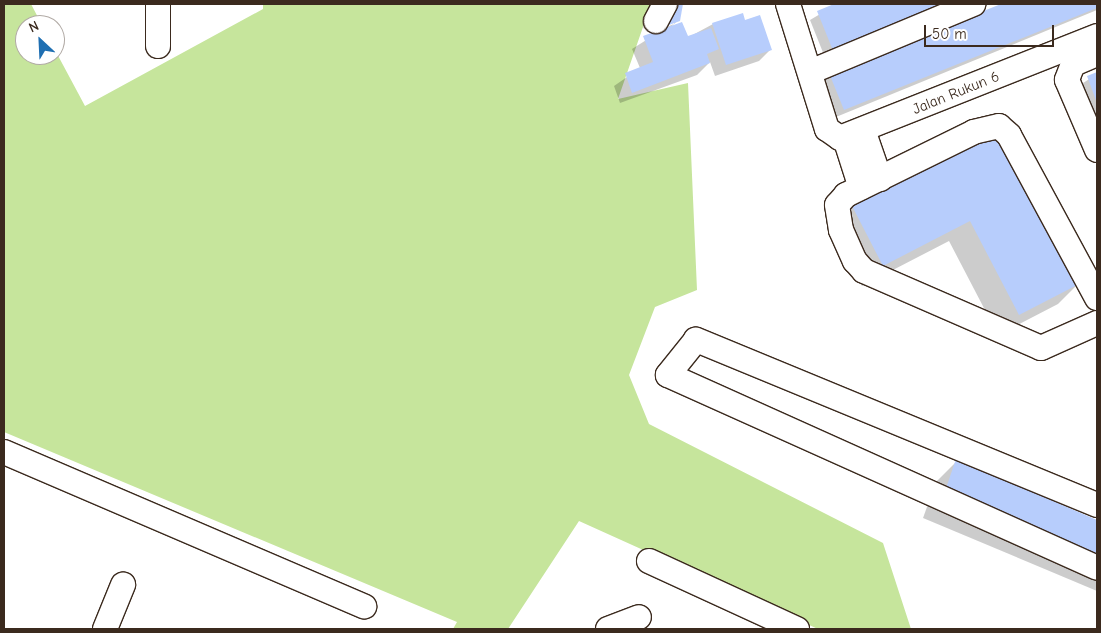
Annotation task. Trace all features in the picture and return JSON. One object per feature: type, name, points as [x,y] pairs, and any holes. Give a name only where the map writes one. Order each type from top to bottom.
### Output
[{"type":"street","points":[[158,4],[158,46]]},
{"type":"street","points":[[788,4],[830,135],[854,134],[870,183]]},
{"type":"street","points":[[810,72],[973,4]]},
{"type":"street","name":"Jalan Rukun 6","points":[[854,134],[1097,36]]},
{"type":"street","points":[[1095,138],[1070,92],[1068,74],[1073,64],[1097,54]]},
{"type":"street","points":[[1097,298],[1009,134],[999,126],[985,127],[870,183],[840,200],[835,212],[855,261],[864,271],[1041,348],[1097,323]]},
{"type":"street","points":[[1097,505],[696,340],[668,375],[1097,568]]},
{"type":"street","points":[[4,452],[364,606]]},
{"type":"street","points":[[648,561],[797,629]]},
{"type":"street","points":[[105,629],[123,585]]},
{"type":"street","points":[[608,629],[639,617]]},
{"type":"green space","points":[[4,4],[31,4],[37,15],[15,15],[15,65],[63,65],[85,106],[263,9],[263,4],[651,4],[618,99],[688,83],[697,290],[655,307],[629,375],[649,424],[883,543],[911,629],[818,629],[579,521],[508,629],[453,629],[457,622],[4,432]]},
{"type":"building","points":[[656,4],[683,4],[680,21],[669,25],[653,21]]},
{"type":"building","points":[[834,4],[957,4],[834,53],[817,11]]},
{"type":"building","points":[[1001,4],[1097,4],[1097,8],[844,110],[829,73]]},
{"type":"building","points":[[743,13],[745,20],[760,15],[772,50],[726,65],[712,23]]},
{"type":"building","points":[[682,22],[688,36],[711,28],[719,49],[707,54],[710,63],[632,93],[625,73],[653,62],[643,36]]},
{"type":"building","points":[[1097,72],[1097,103],[1087,76]]},
{"type":"building","points":[[999,127],[1081,283],[1019,315],[970,221],[883,266],[851,204]]},
{"type":"building","points":[[956,459],[1097,520],[1097,562],[943,497]]}]
